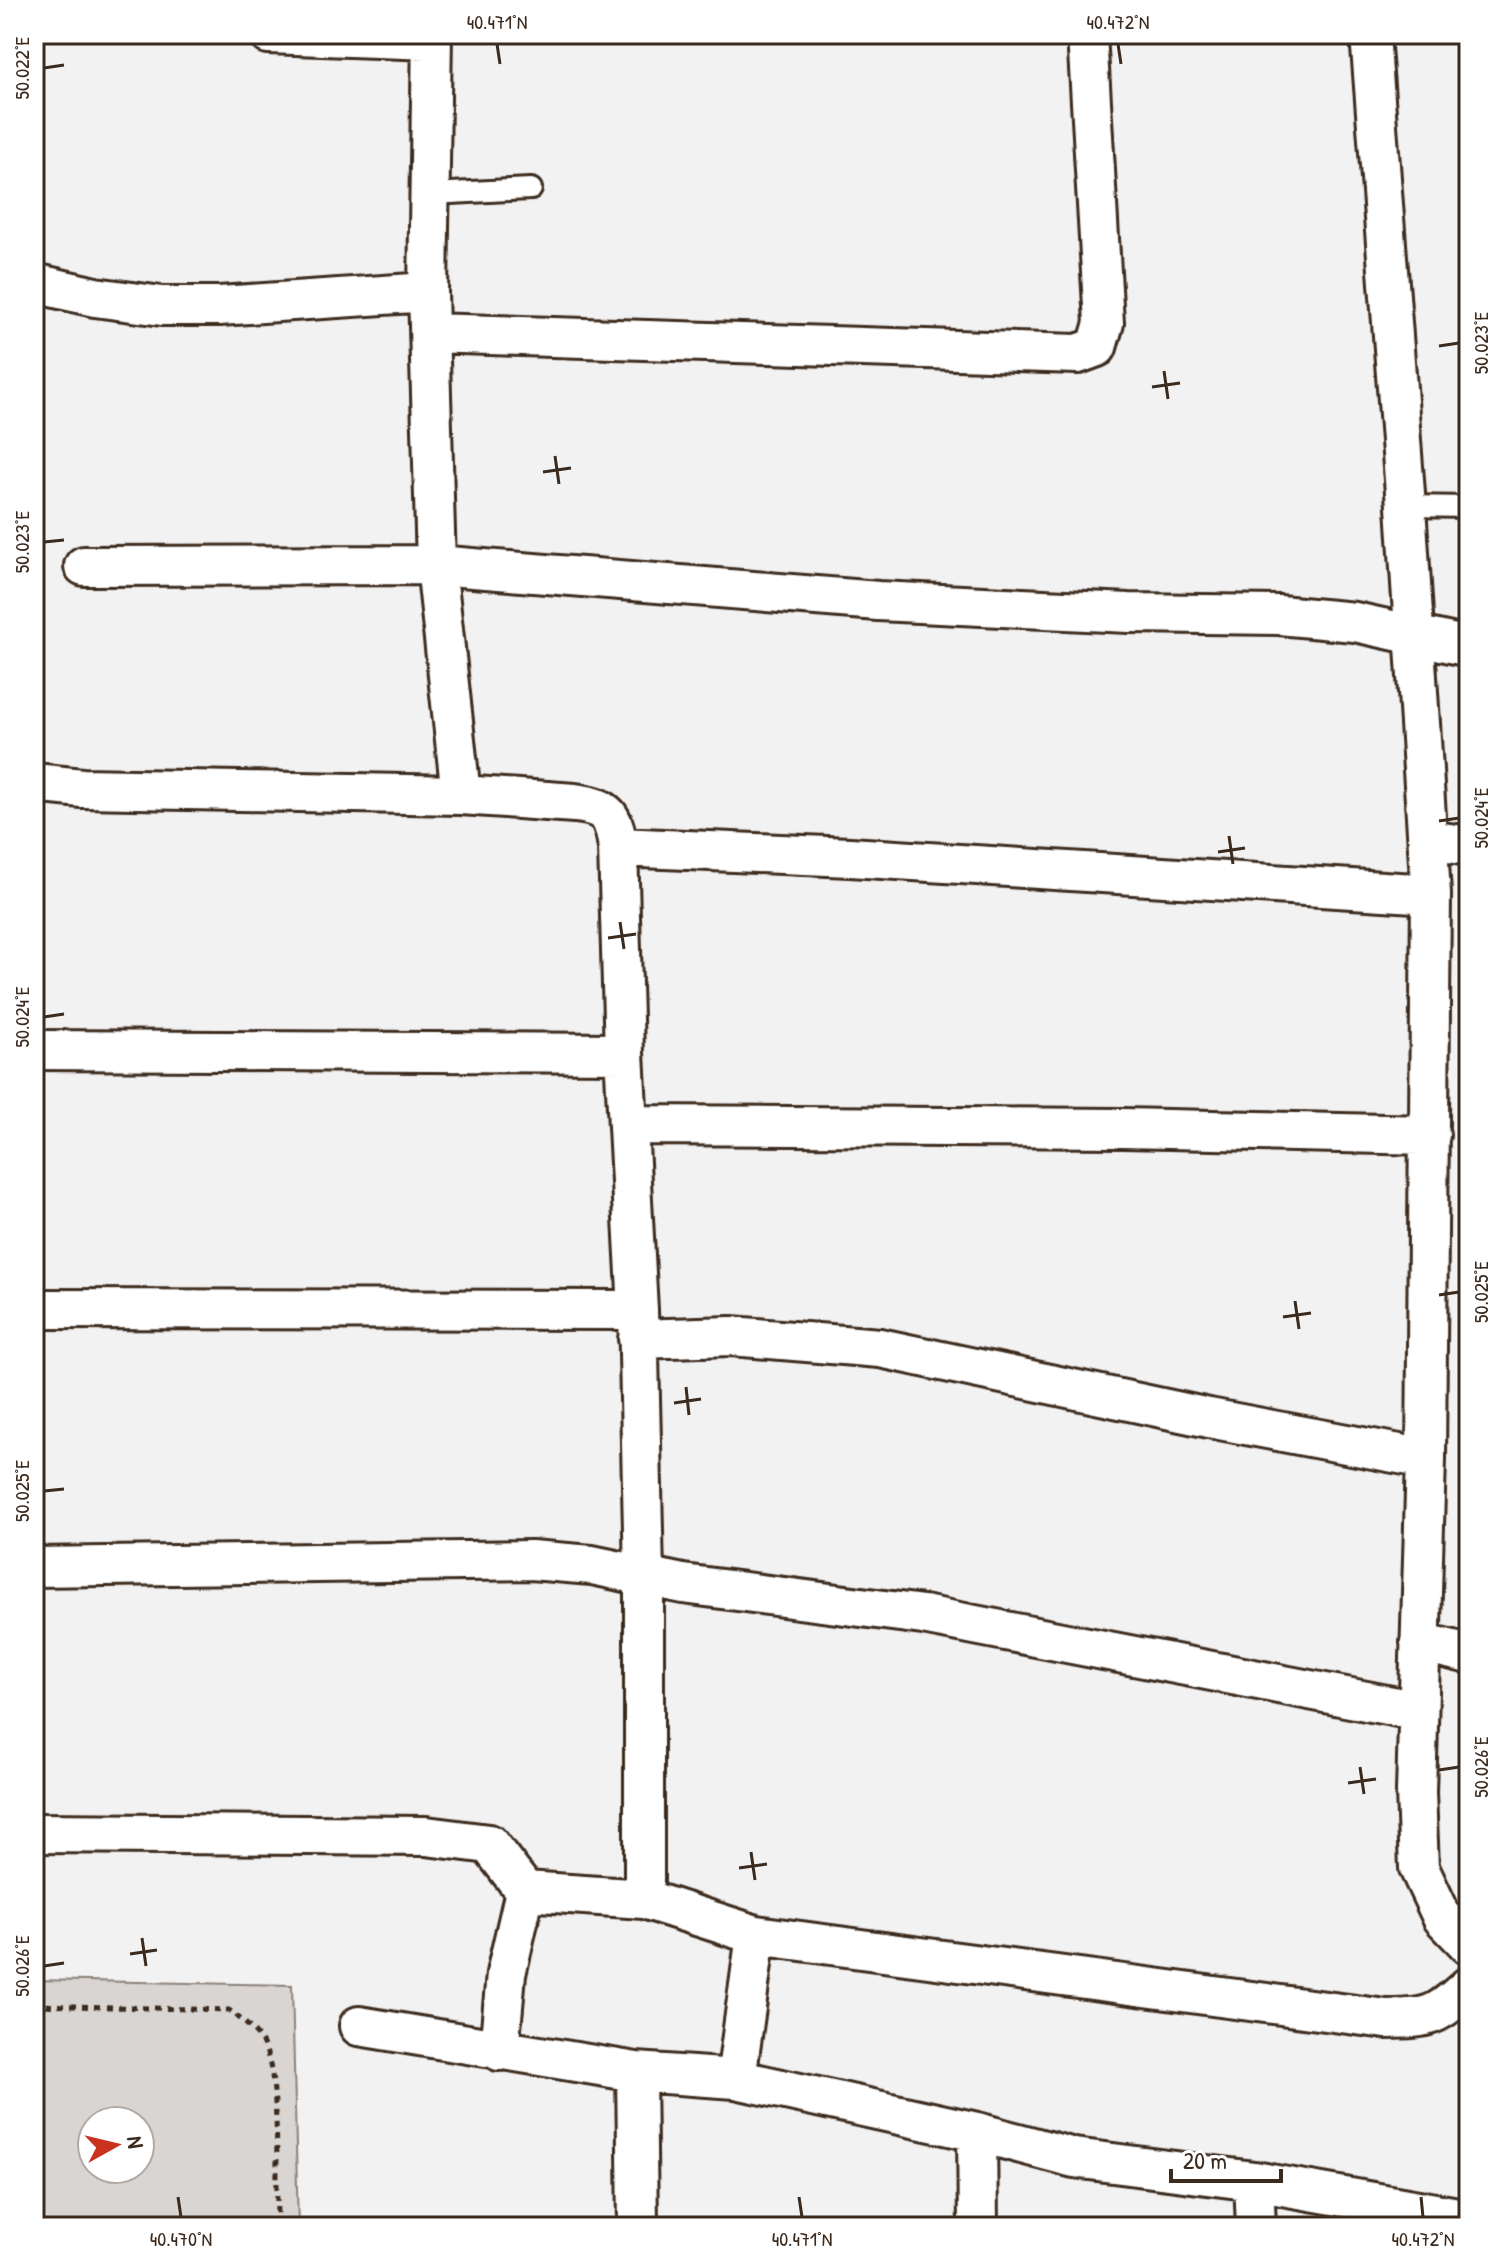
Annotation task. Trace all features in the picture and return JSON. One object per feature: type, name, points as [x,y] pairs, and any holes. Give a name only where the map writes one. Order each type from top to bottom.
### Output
[{"type":"street","points":[[268,34],[432,37],[428,292],[436,565],[461,795]]},
{"type":"street","points":[[430,333],[1078,354],[1097,347],[1104,323],[1087,34]]},
{"type":"street","points":[[1370,34],[1406,506],[1431,894],[1426,1459],[1416,1792],[1419,1868],[1442,1917],[1469,1945]]},
{"type":"street","points":[[34,283],[95,297],[162,306],[219,306],[428,292]]},
{"type":"street","points":[[84,566],[436,565],[878,601],[1129,613],[1279,615],[1355,622],[1469,647]]},
{"type":"street","points":[[34,783],[82,788],[461,795],[593,805],[607,812],[615,827],[618,847],[624,1053],[638,1324],[644,1575],[644,1899]]},
{"type":"street","points":[[1429,840],[1469,846]]},
{"type":"street","points":[[618,847],[850,857],[1431,894]]},
{"type":"street","points":[[34,1050],[624,1053]]},
{"type":"street","points":[[629,1125],[1123,1128],[1430,1135]]},
{"type":"street","points":[[34,1309],[638,1324],[731,1336],[880,1348],[1194,1415],[1426,1459]]},
{"type":"street","points":[[34,1567],[531,1560],[592,1565],[683,1584],[923,1615],[1418,1711]]},
{"type":"street","points":[[1420,1642],[1469,1654]]},
{"type":"street","points":[[34,1833],[441,1838],[489,1844],[525,1891],[644,1899],[756,1935],[1386,2019],[1418,2018],[1440,2012],[1469,1986]]},
{"type":"street","points":[[499,2051],[506,1974],[525,1891]]},
{"type":"street","points":[[736,2079],[756,1935]]},
{"type":"street","points":[[359,2026],[636,2072],[736,2079],[977,2132],[1074,2158],[1254,2181],[1469,2219]]},
{"type":"street","points":[[636,2072],[638,2227]]},
{"type":"street","points":[[977,2132],[978,2227]]},
{"type":"street","points":[[1254,2181],[1256,2227]]},
{"type":"lane","points":[[431,194],[531,189]]},
{"type":"lane","points":[[1406,506],[1469,507]]},
{"type":"path","points":[[34,2005],[229,2010],[248,2025],[264,2046],[273,2086],[277,2227]]},
{"type":"shaded area","points":[[34,1980],[292,1985],[298,2227],[34,2227]]}]
